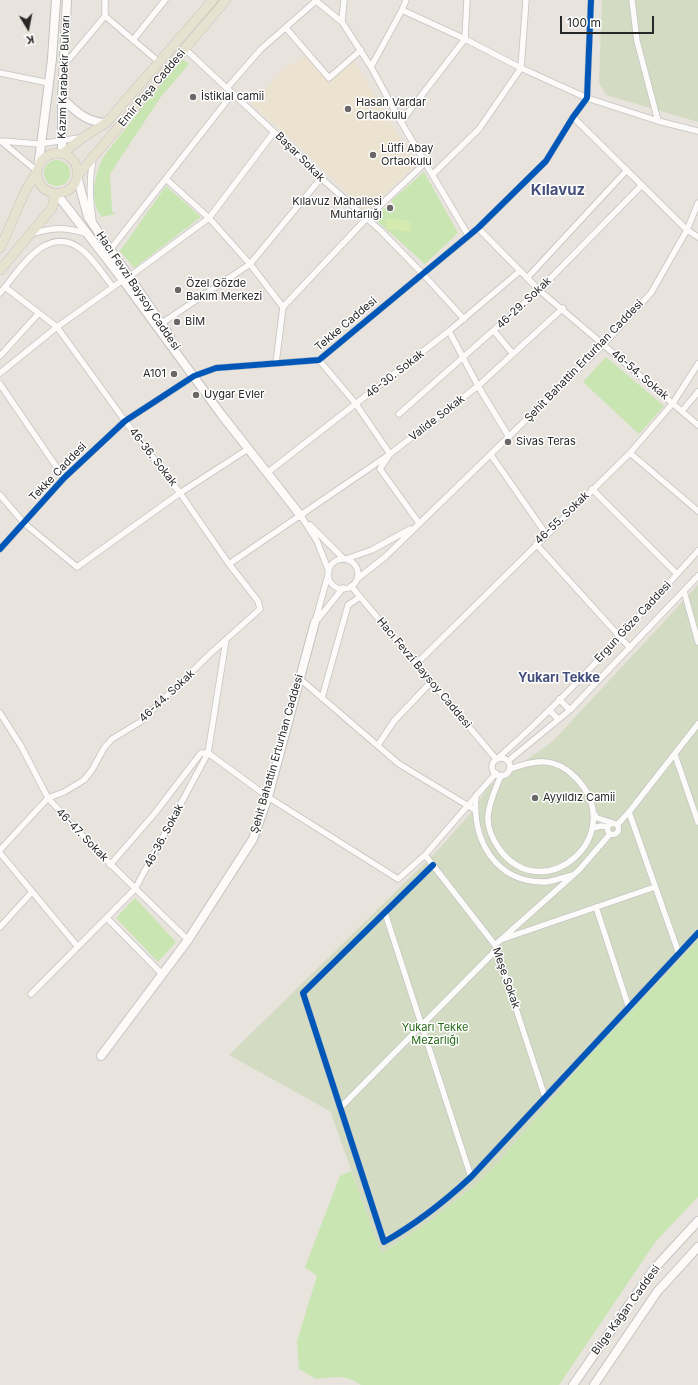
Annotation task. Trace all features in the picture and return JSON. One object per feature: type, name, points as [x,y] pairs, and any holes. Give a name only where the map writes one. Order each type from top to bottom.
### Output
[{"type":"main road","name":"Emir Paşa Caddesi","points":[[62,154],[82,138],[106,123],[213,0]]},
{"type":"main road","name":"Emir Paşa Caddesi","points":[[77,176],[93,159],[226,0]]},
{"type":"main road","points":[[0,248],[26,190],[41,162],[48,156],[62,154],[74,162],[77,176],[71,188],[64,192],[56,193],[50,192],[42,186],[38,180],[37,171]]},
{"type":"main road","points":[[0,270],[52,208],[56,193]]},
{"type":"street","name":"Kazım Karabekir Bulvarı","points":[[37,171],[49,83],[56,0]]},
{"type":"street","name":"Kazım Karabekir Bulvarı","points":[[62,154],[62,98],[67,0]]},
{"type":"street","points":[[64,65],[105,16],[105,0]]},
{"type":"street","points":[[133,40],[166,0]]},
{"type":"street","points":[[227,88],[261,49],[316,0],[342,22],[361,50],[468,235]]},
{"type":"street","points":[[342,22],[344,0]]},
{"type":"street","points":[[371,67],[406,0]]},
{"type":"street","points":[[402,122],[465,39],[467,0]]},
{"type":"street","points":[[432,174],[479,129],[521,68],[526,0]]},
{"type":"street","points":[[587,98],[591,0]]},
{"type":"street","points":[[632,0],[637,41],[658,121]]},
{"type":"street","points":[[402,10],[465,39],[521,68],[587,98],[658,121],[698,131]]},
{"type":"street","points":[[105,16],[159,62]]},
{"type":"street","points":[[286,28],[329,78],[361,50]]},
{"type":"street","name":"Başar Sokak","points":[[184,49],[233,93],[366,219],[423,274],[464,319]]},
{"type":"street","points":[[0,73],[49,83]]},
{"type":"street","points":[[110,250],[233,93]]},
{"type":"street","points":[[62,98],[78,114],[88,119],[106,123]]},
{"type":"street","name":"Tekke Caddesi","points":[[0,549],[64,478],[125,421],[194,376],[216,368],[319,360],[478,228],[546,161],[573,117],[587,98]]},
{"type":"street","points":[[573,117],[687,230],[698,237]]},
{"type":"street","points":[[0,373],[57,327],[209,218],[274,132]]},
{"type":"street","points":[[1,141],[40,144],[82,138]]},
{"type":"street","points":[[1,141],[37,171]]},
{"type":"street","name":"Hacı Fevzi Baysoy Caddesi","points":[[93,159],[89,182],[90,204],[94,227]]},
{"type":"street","points":[[276,363],[283,307],[366,219],[426,162]]},
{"type":"street","name":"46-29. Sokak","points":[[527,278],[626,170]]},
{"type":"street","name":"Hacı Fevzi Baysoy Caddesi","points":[[77,176],[84,205],[88,217],[94,227],[194,376],[248,449],[268,472],[301,516],[317,541],[329,574]]},
{"type":"street","points":[[162,323],[250,264],[321,178]]},
{"type":"street","points":[[166,179],[209,218],[250,264],[283,307]]},
{"type":"street","name":"46-29. Sokak","points":[[399,414],[539,290],[642,185]]},
{"type":"street","name":"Hacı Fevzi Baysoy Caddesi","points":[[56,193],[87,234],[127,278],[162,323],[194,376]]},
{"type":"street","name":"Şehit Bahattin Erturhan Caddesi","points":[[357,579],[385,557],[491,455],[604,344],[651,293],[687,230],[698,203]]},
{"type":"street","name":"Hacı Fevzi Baysoy Caddesi","points":[[28,236],[60,228],[71,228],[87,234]]},
{"type":"street","name":"46-54. Sokak","points":[[478,228],[539,290],[563,308],[698,425]]},
{"type":"street","points":[[0,293],[37,250],[48,244],[59,242],[76,246],[82,250],[113,287]]},
{"type":"street","name":"46-30. Sokak","points":[[268,472],[450,331],[520,271]]},
{"type":"street","name":"46-36. Sokak","points":[[5,287],[57,327],[125,421],[180,493],[229,564]]},
{"type":"street","name":"Valide Sokak","points":[[229,564],[390,454],[478,386],[563,308]]},
{"type":"street","points":[[0,356],[38,313]]},
{"type":"street","points":[[450,331],[478,386],[509,437]]},
{"type":"street","points":[[494,331],[513,354]]},
{"type":"street","points":[[319,360],[356,404],[390,454],[380,469],[419,523]]},
{"type":"street","name":"46-55. Sokak","points":[[416,664],[630,452],[673,403],[698,364]]},
{"type":"street","points":[[0,384],[64,478]]},
{"type":"street","points":[[682,411],[698,392]]},
{"type":"street","points":[[0,495],[24,523],[77,567],[180,493],[248,449]]},
{"type":"street","points":[[630,452],[698,511]]},
{"type":"street","points":[[491,455],[546,534]]},
{"type":"street","points":[[592,490],[677,574]]},
{"type":"street","name":"Hacı Fevzi Baysoy Caddesi","points":[[301,516],[345,559]]},
{"type":"street","name":"Şehit Bahattin Erturhan Caddesi","points":[[345,559],[388,542],[419,523]]},
{"type":"street","points":[[536,544],[630,648]]},
{"type":"street","name":"Ergun Göze Caddesi","points":[[497,759],[620,637],[698,551]]},
{"type":"street","points":[[345,559],[355,565],[358,572],[357,579],[351,586],[343,588],[333,584],[329,574],[334,563],[345,559]]},
{"type":"street","name":"46-44. Sokak","points":[[0,850],[48,798],[64,792],[84,780],[92,770],[104,748],[112,739],[140,722],[260,609],[258,601],[229,564]]},
{"type":"street","name":"Şehit Bahattin Erturhan Caddesi","points":[[101,1056],[188,940],[253,839],[268,797],[299,678],[329,574]]},
{"type":"street","name":"Ergun Göze Caddesi","points":[[508,761],[570,710],[698,576]]},
{"type":"street","name":"Hacı Fevzi Baysoy Caddesi","points":[[351,586],[497,759]]},
{"type":"street","name":"Şehit Bahattin Erturhan Caddesi","points":[[315,622],[343,588]]},
{"type":"street","points":[[684,591],[698,642]]},
{"type":"street","points":[[322,698],[348,606],[360,597]]},
{"type":"street","name":"46-36. Sokak","points":[[31,994],[136,889],[208,753],[226,640]]},
{"type":"street","points":[[299,678],[399,764],[475,810]]},
{"type":"street","points":[[378,745],[394,721],[431,682]]},
{"type":"street","points":[[559,699],[570,710]]},
{"type":"street","points":[[548,710],[558,719]]},
{"type":"street","name":"46-47. Sokak","points":[[0,713],[21,746],[48,798],[110,865],[188,940]]},
{"type":"street","points":[[340,1108],[422,1026],[503,939],[575,874],[610,834],[613,825],[629,812],[698,724]]},
{"type":"street","points":[[110,865],[156,813],[201,753],[208,753],[268,797],[398,879],[425,855],[476,795],[498,774],[507,773],[510,769],[534,761],[549,762],[564,767],[582,784],[588,792],[593,812],[593,828],[584,848],[573,860],[564,866],[550,870],[538,871],[518,865],[510,860],[497,846],[492,837],[488,822],[498,774],[493,766],[497,759],[503,758],[508,761],[510,769]]},
{"type":"street","points":[[675,755],[698,822]]},
{"type":"street","points":[[476,795],[475,810],[481,840],[486,852],[502,868],[527,880],[547,882],[575,874]]},
{"type":"street","points":[[593,812],[597,818],[613,825],[618,832],[615,834],[610,834]]},
{"type":"street","points":[[629,812],[679,954]]},
{"type":"street","points":[[593,828],[613,825]]},
{"type":"street","points":[[0,853],[78,947]]},
{"type":"street","name":"Meşe Sokak","points":[[425,855],[496,947],[545,1097]]},
{"type":"street","points":[[433,865],[303,993],[384,1242],[411,1227],[431,1212],[471,1177],[698,933]]},
{"type":"street","points":[[503,939],[655,887]]},
{"type":"street","points":[[0,927],[32,892]]},
{"type":"street","points":[[596,907],[629,1008]]},
{"type":"street","points":[[384,913],[471,1177]]},
{"type":"street","points":[[107,918],[162,974]]},
{"type":"street","name":"Bilge Kağan Caddesi","points":[[573,1385],[653,1270],[698,1221]]},
{"type":"street","name":"Bilge Kağan Caddesi","points":[[594,1385],[657,1292],[698,1247]]},
{"type":"shaded area","points":[[309,54],[329,82],[354,61],[416,165],[367,211],[280,129],[251,104],[285,68]]},
{"type":"green space","points":[[602,0],[698,0],[698,122],[606,95],[599,82]]},
{"type":"green space","points":[[181,58],[189,64],[160,98],[110,174],[112,211],[115,214],[102,217],[95,203],[94,187],[104,156]]},
{"type":"green space","points":[[57,160],[66,164],[70,173],[66,182],[57,186],[48,182],[44,173],[48,164]]},
{"type":"green space","points":[[424,172],[458,233],[425,264],[376,220],[375,216],[386,207],[389,211],[395,206],[391,201]]},
{"type":"green space","points":[[166,186],[201,217],[134,268],[120,251]]},
{"type":"green space","points":[[386,218],[411,221],[410,232],[386,229]]},
{"type":"green space","points":[[606,357],[664,406],[639,434],[583,382]]},
{"type":"green space","name":"Yukarı Tekke Mezarlığı","points":[[698,585],[698,940],[585,1060],[501,1159],[474,1186],[430,1221],[381,1253],[330,1111],[229,1055],[436,852],[471,813],[489,786],[552,742]]},
{"type":"green space","points":[[135,898],[176,942],[158,962],[116,918]]},
{"type":"green space","points":[[698,940],[698,1197],[656,1241],[559,1385],[361,1385],[350,1379],[339,1377],[316,1379],[299,1369],[297,1341],[317,1276],[305,1267],[340,1176],[351,1171],[382,1253],[430,1221],[474,1186],[501,1159],[585,1060]]},
{"type":"cycle path","points":[[0,549],[64,478],[125,421],[194,376],[216,368],[319,360],[478,228],[546,161],[573,117],[587,98],[591,0]]},
{"type":"cycle path","points":[[433,865],[303,993],[384,1242],[429,1212],[471,1177],[698,933]]},
{"type":"place","name":"İstiklal camii","points":[[193,97]]},
{"type":"place","name":"Hasan Vardar Ortaokulu","points":[[348,109]]},
{"type":"place","name":"Lütfi Abay Ortaokulu","points":[[373,155]]},
{"type":"place","name":"Kılavuz Mahallesi Muhtarlığı","points":[[390,208]]},
{"type":"place","name":"Özel Gözde Bakım Merkezi","points":[[178,290]]},
{"type":"place","name":"BİM","points":[[177,322]]},
{"type":"place","name":"A101","points":[[174,374]]},
{"type":"place","name":"Uygar Evler","points":[[196,395]]},
{"type":"place","name":"Sivas Teras","points":[[508,442]]},
{"type":"place","name":"Ayyıldız Camii","points":[[535,798]]},
{"type":"district","name":"Kılavuz","points":[[558,190]]},
{"type":"district","name":"Yukarı Tekke","points":[[559,678]]}]
